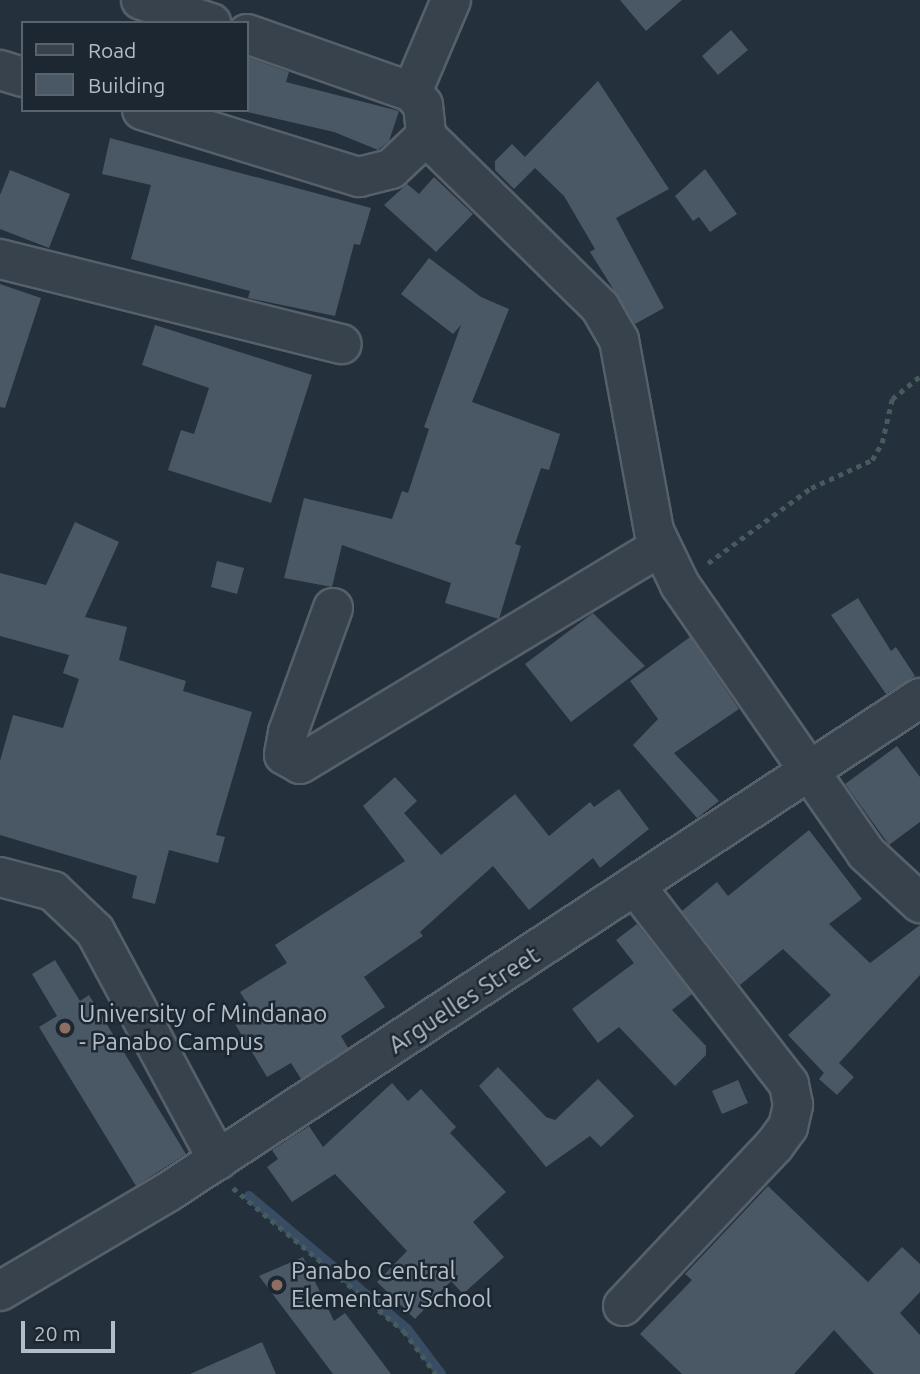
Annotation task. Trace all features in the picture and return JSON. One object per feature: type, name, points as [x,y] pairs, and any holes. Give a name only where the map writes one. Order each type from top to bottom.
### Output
[{"type":"street","points":[[141,0],[205,21]]},
{"type":"street","points":[[412,92],[450,0]]},
{"type":"street","points":[[248,34],[412,92],[423,105],[426,136],[580,284],[619,340],[660,547],[680,585],[866,853],[920,903]]},
{"type":"street","points":[[0,71],[21,76]]},
{"type":"street","points":[[148,112],[359,177],[391,169],[426,136]]},
{"type":"street","points":[[0,259],[342,344]]},
{"type":"street","points":[[332,608],[288,732],[284,755],[300,764],[660,547]]},
{"type":"street","name":"Arguelles Street","points":[[0,1291],[214,1163],[637,888],[920,698]]},
{"type":"street","points":[[0,877],[53,891],[95,931],[214,1163]]},
{"type":"street","points":[[623,1306],[774,1146],[788,1127],[793,1105],[789,1084],[637,888]]},
{"type":"path","points":[[680,585],[811,488],[872,460],[882,443],[892,399],[920,376]]},
{"type":"path","points":[[214,1163],[404,1331],[436,1374]]},
{"type":"building","points":[[620,0],[682,0],[646,31]]},
{"type":"building","points":[[731,30],[748,50],[718,75],[702,56]]},
{"type":"building","points":[[248,57],[289,72],[286,82],[399,111],[389,141],[378,150],[334,132],[247,112]]},
{"type":"building","points":[[598,81],[669,189],[616,218],[664,308],[635,324],[590,252],[595,249],[564,196],[535,168],[514,189],[495,170],[495,161],[512,144],[525,157]]},
{"type":"building","points":[[110,138],[371,208],[360,245],[354,244],[335,316],[248,298],[250,291],[131,259],[151,185],[102,174]]},
{"type":"building","points":[[705,169],[737,214],[710,232],[699,217],[693,221],[675,196]]},
{"type":"building","points":[[10,170],[70,194],[49,248],[0,229],[0,195]]},
{"type":"building","points":[[434,177],[473,214],[436,252],[384,205],[407,184],[419,194]]},
{"type":"building","points":[[429,258],[481,297],[509,309],[472,402],[560,434],[549,470],[541,468],[515,544],[521,546],[499,619],[445,603],[451,583],[342,545],[332,587],[284,578],[304,498],[392,519],[402,491],[408,493],[429,429],[424,427],[461,325],[453,334],[401,294]]},
{"type":"building","points":[[0,284],[41,298],[5,408],[0,407]]},
{"type":"building","points":[[155,325],[312,375],[271,503],[168,470],[181,430],[194,434],[209,388],[142,365]]},
{"type":"building","points":[[75,522],[119,542],[85,617],[127,627],[119,660],[186,681],[183,691],[252,712],[216,835],[225,837],[218,863],[169,850],[155,904],[132,898],[137,876],[0,835],[0,761],[13,715],[63,728],[79,679],[63,673],[69,655],[0,636],[0,573],[46,585]]},
{"type":"building","points":[[217,561],[244,568],[237,594],[211,587]]},
{"type":"building","points":[[858,598],[891,651],[896,647],[915,676],[886,694],[831,615]]},
{"type":"building","points":[[593,613],[645,666],[571,722],[525,664]]},
{"type":"building","points":[[690,637],[739,709],[674,753],[719,801],[697,818],[633,745],[658,719],[630,681]]},
{"type":"building","points":[[897,746],[920,777],[920,822],[889,845],[845,784]]},
{"type":"building","points":[[395,777],[417,801],[404,813],[441,855],[515,794],[549,836],[590,802],[594,807],[619,789],[649,829],[600,868],[593,858],[529,910],[493,866],[420,932],[423,936],[364,977],[385,1007],[341,1036],[348,1048],[301,1079],[291,1063],[267,1077],[235,1024],[253,1013],[240,992],[287,963],[275,945],[405,861],[363,806]]},
{"type":"building","points":[[809,830],[862,899],[829,924],[870,963],[920,925],[920,975],[839,1063],[854,1077],[837,1095],[819,1079],[824,1073],[788,1035],[831,995],[783,949],[740,985],[682,911],[717,882],[728,896]]},
{"type":"building","points":[[637,924],[692,994],[672,1010],[706,1046],[706,1055],[675,1086],[619,1027],[598,1043],[572,1009],[634,963],[616,940]]},
{"type":"building","points":[[55,960],[80,1001],[89,995],[186,1154],[136,1186],[39,1027],[57,1016],[32,974]]},
{"type":"building","points":[[498,1067],[546,1117],[555,1120],[598,1079],[634,1116],[601,1147],[590,1136],[546,1167],[479,1086]]},
{"type":"building","points":[[738,1080],[748,1103],[722,1114],[712,1091]]},
{"type":"building","points":[[392,1083],[408,1101],[421,1089],[456,1127],[450,1133],[506,1192],[473,1222],[504,1257],[463,1294],[451,1281],[415,1319],[377,1282],[407,1251],[335,1174],[292,1202],[267,1167],[278,1159],[272,1150],[309,1126],[323,1147]]},
{"type":"building","points":[[768,1186],[868,1282],[902,1247],[920,1264],[920,1292],[900,1313],[920,1335],[920,1374],[874,1374],[834,1330],[794,1374],[682,1374],[640,1334],[692,1280],[685,1274]]},
{"type":"building","points":[[303,1257],[334,1321],[345,1313],[391,1374],[333,1374],[259,1276]]},
{"type":"building","points":[[262,1342],[276,1374],[190,1374]]},
{"type":"waterway","points":[[249,1196],[407,1329],[441,1374]]},
{"type":"place","name":"University of Mindanao - Panabo Campus","points":[[65,1028]]},
{"type":"place","name":"Panabo Central Elementary School","points":[[277,1285]]}]
